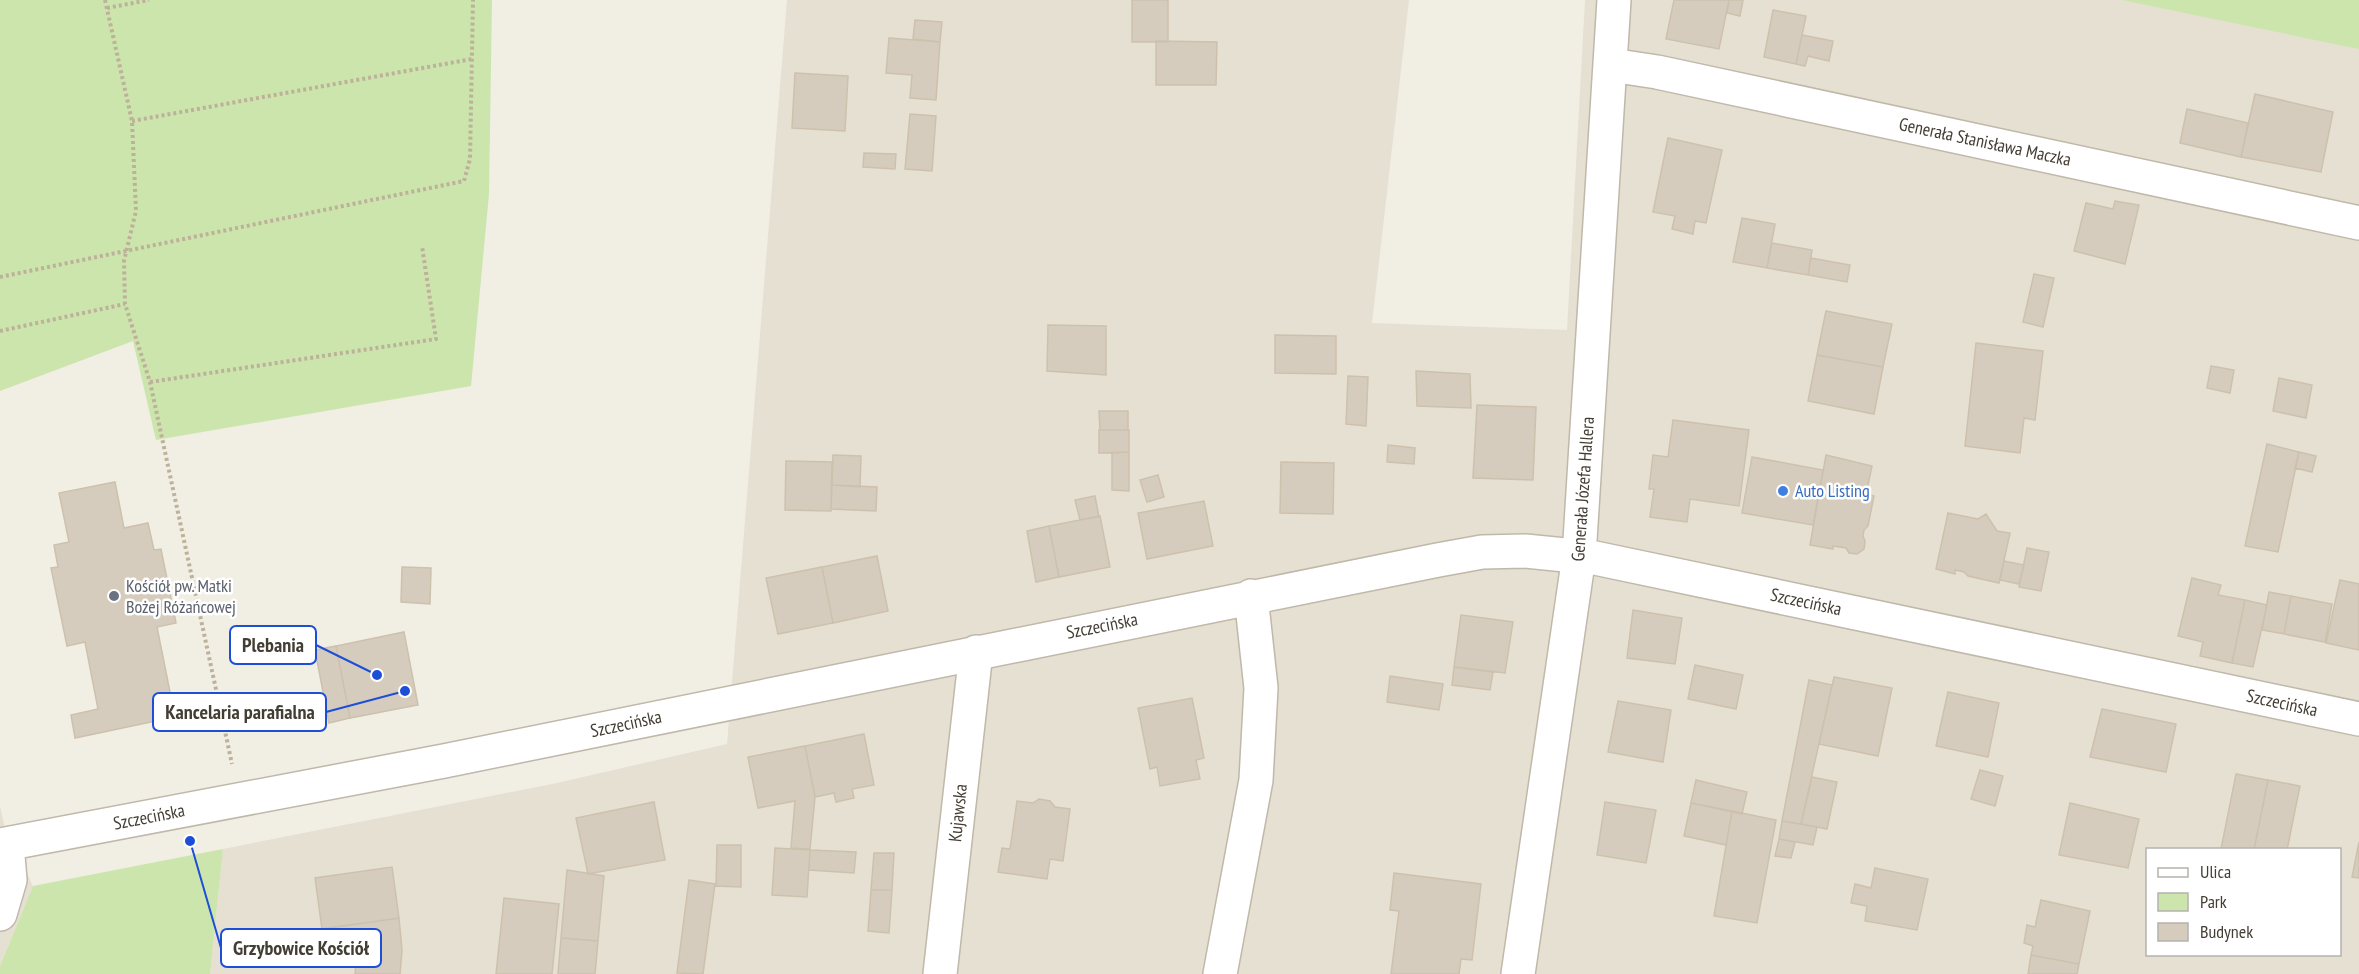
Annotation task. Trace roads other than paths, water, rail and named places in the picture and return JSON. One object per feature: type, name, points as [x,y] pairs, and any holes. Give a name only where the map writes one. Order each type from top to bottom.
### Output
[{"type":"street","name":"Generała Józefa Hallera","points":[[1518,974],[1579,556],[1614,0]]},
{"type":"street","name":"Generała Stanisława Maczka","points":[[1611,65],[1657,72],[2359,223]]},
{"type":"street","name":"Szczecińska","points":[[3,844],[444,761],[976,652],[1482,552],[1525,551],[1579,556],[2359,719]]},
{"type":"street","points":[[1220,974],[1256,780],[1261,688],[1251,597]]},
{"type":"street","name":"Kujawska","points":[[940,974],[976,652]]},
{"type":"street","points":[[0,914],[10,880],[3,844]]},
{"type":"place","name":"Auto Listing","points":[[1783,491]]},
{"type":"place","name":"Kościół pw. Matki Bożej Różańcowej","points":[[114,596]]},
{"type":"place","name":"Plebania","points":[[377,675]]},
{"type":"place","name":"Kancelaria parafialna","points":[[405,691]]},
{"type":"place","name":"Grzybowice Kościół","points":[[190,841]]}]
